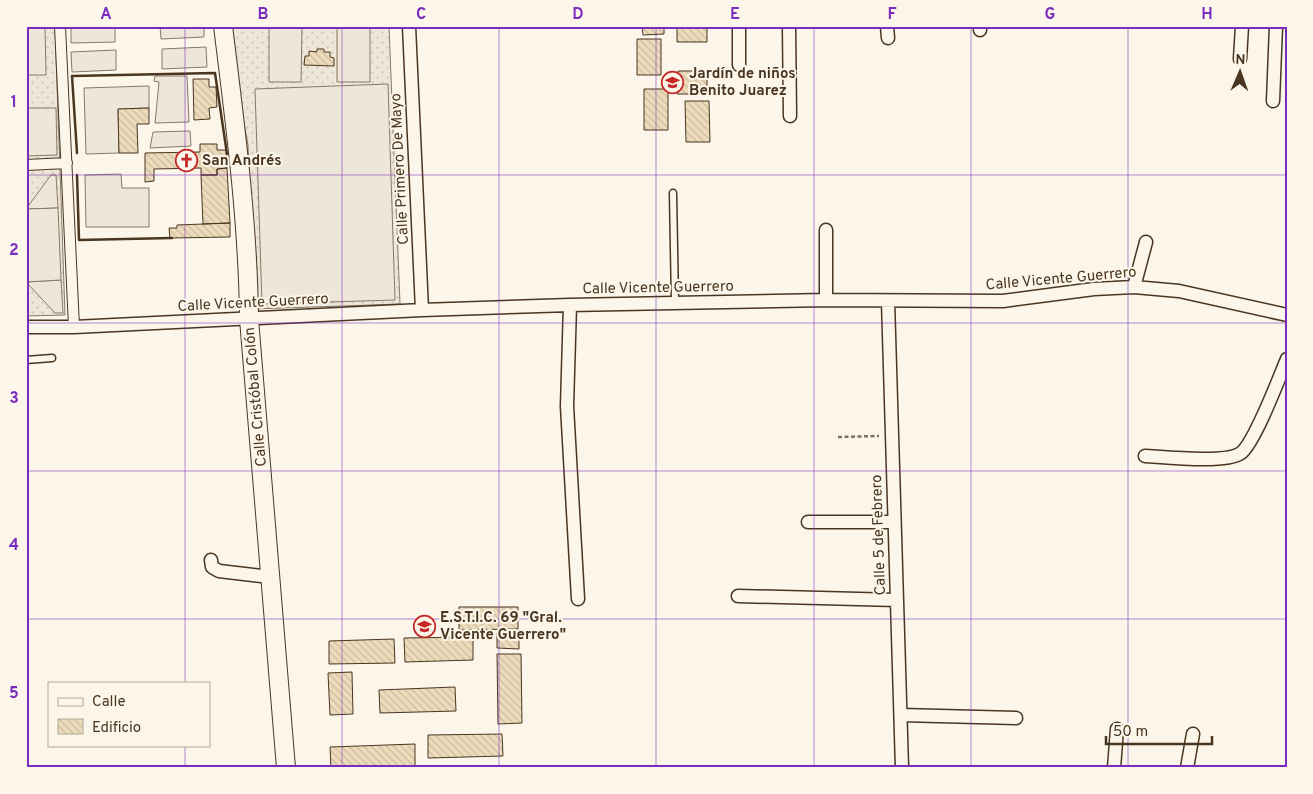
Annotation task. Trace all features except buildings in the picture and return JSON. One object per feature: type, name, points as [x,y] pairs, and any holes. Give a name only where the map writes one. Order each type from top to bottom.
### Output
[{"type":"main road","name":"Calle Cristóbal Colón","points":[[223,26],[238,148],[249,319],[286,768]]},
{"type":"street","points":[[60,26],[74,327]]},
{"type":"street","name":"Calle Primero De Mayo","points":[[409,26],[422,310]]},
{"type":"street","points":[[739,26],[739,65]]},
{"type":"street","points":[[789,26],[790,116]]},
{"type":"street","points":[[1240,59],[1242,26]]},
{"type":"street","points":[[1273,101],[1276,26]]},
{"type":"street","points":[[26,165],[67,163]]},
{"type":"street","points":[[826,230],[826,300]]},
{"type":"street","points":[[1134,287],[1146,242]]},
{"type":"street","name":"Calle Vicente Guerrero","points":[[26,327],[74,327],[422,310],[570,305],[826,300],[1003,301],[1094,289],[1134,287],[1179,291],[1287,315]]},
{"type":"street","name":"Calle 5 de Febrero","points":[[888,301],[902,768]]},
{"type":"street","points":[[570,305],[567,406],[578,599]]},
{"type":"street","points":[[1145,456],[1192,459],[1232,457],[1241,453],[1253,436],[1287,359]]},
{"type":"street","points":[[808,522],[894,522]]},
{"type":"street","points":[[211,560],[212,567],[219,571],[270,577]]},
{"type":"street","points":[[738,596],[897,600]]},
{"type":"street","points":[[901,715],[1016,718]]},
{"type":"street","points":[[1114,768],[1117,729]]},
{"type":"street","points":[[1187,768],[1193,734]]},
{"type":"lane","points":[[673,193],[675,303]]},
{"type":"lane","points":[[26,360],[52,358]]},
{"type":"path","points":[[838,437],[891,436]]},
{"type":"shaded area","points":[[26,26],[55,26],[65,315],[26,316]]},
{"type":"shaded area","points":[[71,26],[115,26],[115,42],[71,43]]},
{"type":"shaded area","points":[[160,26],[204,26],[204,37],[161,39]]},
{"type":"shaded area","points":[[231,26],[389,26],[400,304],[254,309],[248,145],[234,69]]},
{"type":"shaded area","points":[[269,26],[302,26],[301,82],[269,82]]},
{"type":"shaded area","points":[[337,26],[370,26],[370,82],[337,82]]},
{"type":"shaded area","points":[[45,27],[46,75],[26,75],[26,28]]},
{"type":"shaded area","points":[[206,47],[207,67],[162,69],[162,49]]},
{"type":"shaded area","points":[[116,50],[116,70],[72,72],[71,52]]},
{"type":"shaded area","points":[[155,76],[187,76],[189,122],[155,123],[159,82],[154,81]]},
{"type":"shaded area","points":[[388,84],[395,300],[262,304],[255,89]]},
{"type":"shaded area","points":[[149,86],[149,108],[118,109],[119,153],[86,154],[84,88]]},
{"type":"shaded area","points":[[26,108],[56,108],[57,155],[26,156]]},
{"type":"shaded area","points":[[190,131],[191,146],[150,148],[153,132]]},
{"type":"shaded area","points":[[121,174],[122,188],[149,188],[149,227],[86,227],[85,175]]},
{"type":"shaded area","points":[[51,175],[56,175],[58,208],[26,209]]},
{"type":"shaded area","points":[[58,208],[61,280],[26,282],[26,209]]},
{"type":"shaded area","points":[[61,280],[63,313],[55,313],[26,282]]},
{"type":"wall","points":[[77,153],[72,76],[215,73],[227,154]]},
{"type":"wall","points":[[77,175],[79,240],[172,238]]},
{"type":"place","name":"Jardín de niños Benito Juarez","points":[[673,82]]},
{"type":"place","name":"San Andrés","points":[[186,160]]},
{"type":"place","name":"E.S.T.I.C. 69 \"Gral. Vicente Guerrero\"","points":[[424,626]]}]
